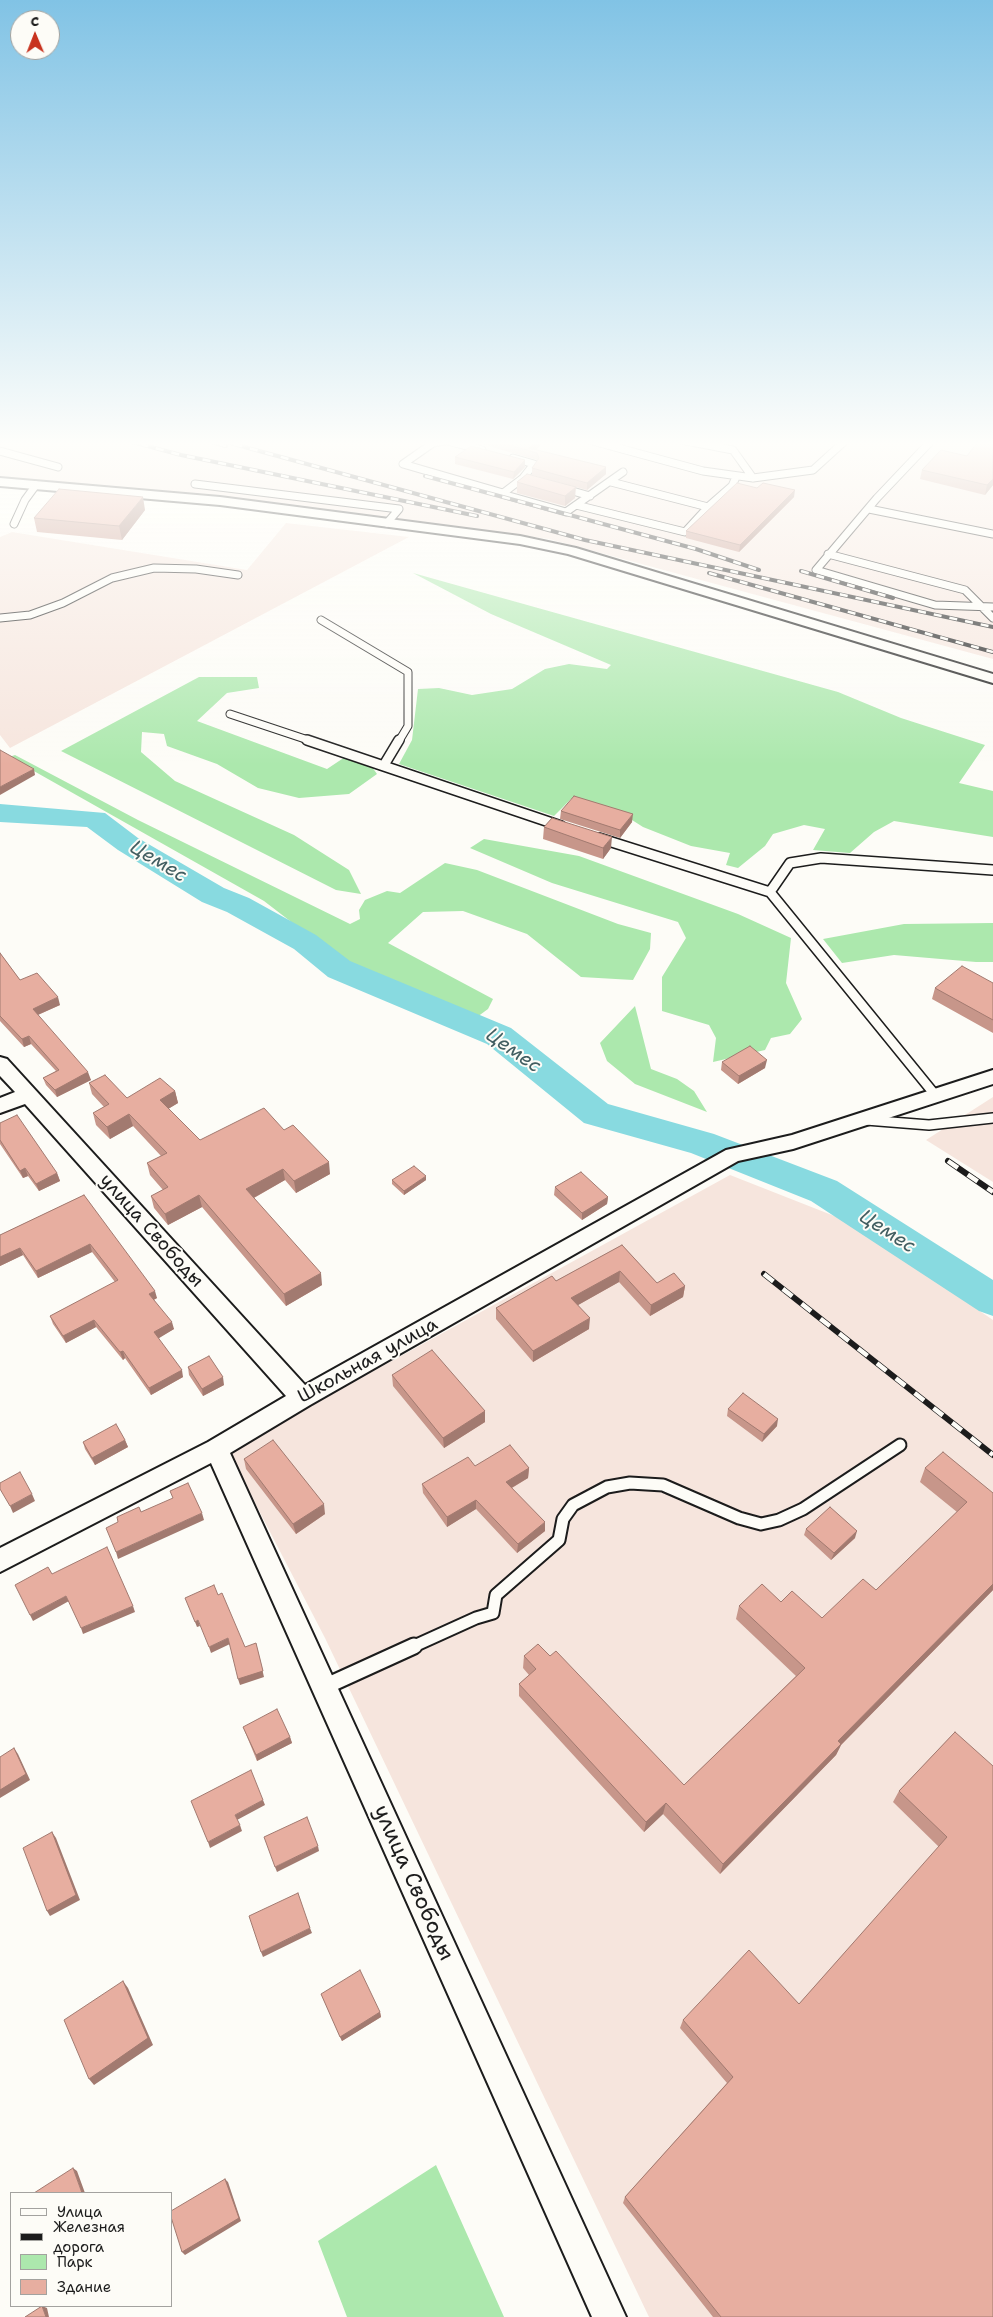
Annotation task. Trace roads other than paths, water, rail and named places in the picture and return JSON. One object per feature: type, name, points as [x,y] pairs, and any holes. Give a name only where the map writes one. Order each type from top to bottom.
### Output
[{"type":"street","points":[[558,548],[993,679]]},
{"type":"street","name":"улица Свободы","points":[[0,1064],[302,1398]]},
{"type":"street","name":"Школьная улица","points":[[0,1561],[216,1449],[302,1398],[733,1155],[793,1142],[993,1077]]},
{"type":"street","points":[[0,1106],[27,1095]]},
{"type":"street","name":"улица Свободы","points":[[216,1449],[609,2317]]},
{"type":"lane","points":[[833,548],[816,570],[935,605],[993,606]]},
{"type":"lane","points":[[828,554],[966,590],[993,618]]},
{"type":"lane","points":[[0,618],[30,615],[62,603],[112,578],[154,568],[196,569],[238,575]]},
{"type":"lane","points":[[321,620],[408,672],[408,726],[384,765]]},
{"type":"lane","points":[[230,714],[571,829]]},
{"type":"lane","points":[[590,835],[770,892],[936,1096]]},
{"type":"lane","points":[[770,892],[790,863],[821,858],[993,870]]},
{"type":"lane","points":[[863,1120],[929,1125],[993,1118]]},
{"type":"lane","points":[[324,1687],[476,1618],[493,1613],[496,1595],[559,1540],[563,1519],[573,1505],[607,1487],[630,1482],[663,1485],[740,1518],[762,1524],[779,1520],[803,1509],[900,1445]]},
{"type":"waterway","name":"Цемес","points":[[0,813],[95,819],[128,844],[191,880],[213,895],[238,905],[305,942],[339,969],[499,1036],[596,1114],[701,1143],[824,1191],[993,1300]]},
{"type":"railway","points":[[623,548],[993,627]]},
{"type":"railway","points":[[693,548],[759,570]]},
{"type":"railway","points":[[801,571],[893,598]]},
{"type":"railway","points":[[709,573],[993,652]]},
{"type":"railway","points":[[948,1161],[993,1192]]},
{"type":"railway","points":[[764,1274],[993,1455]]}]
